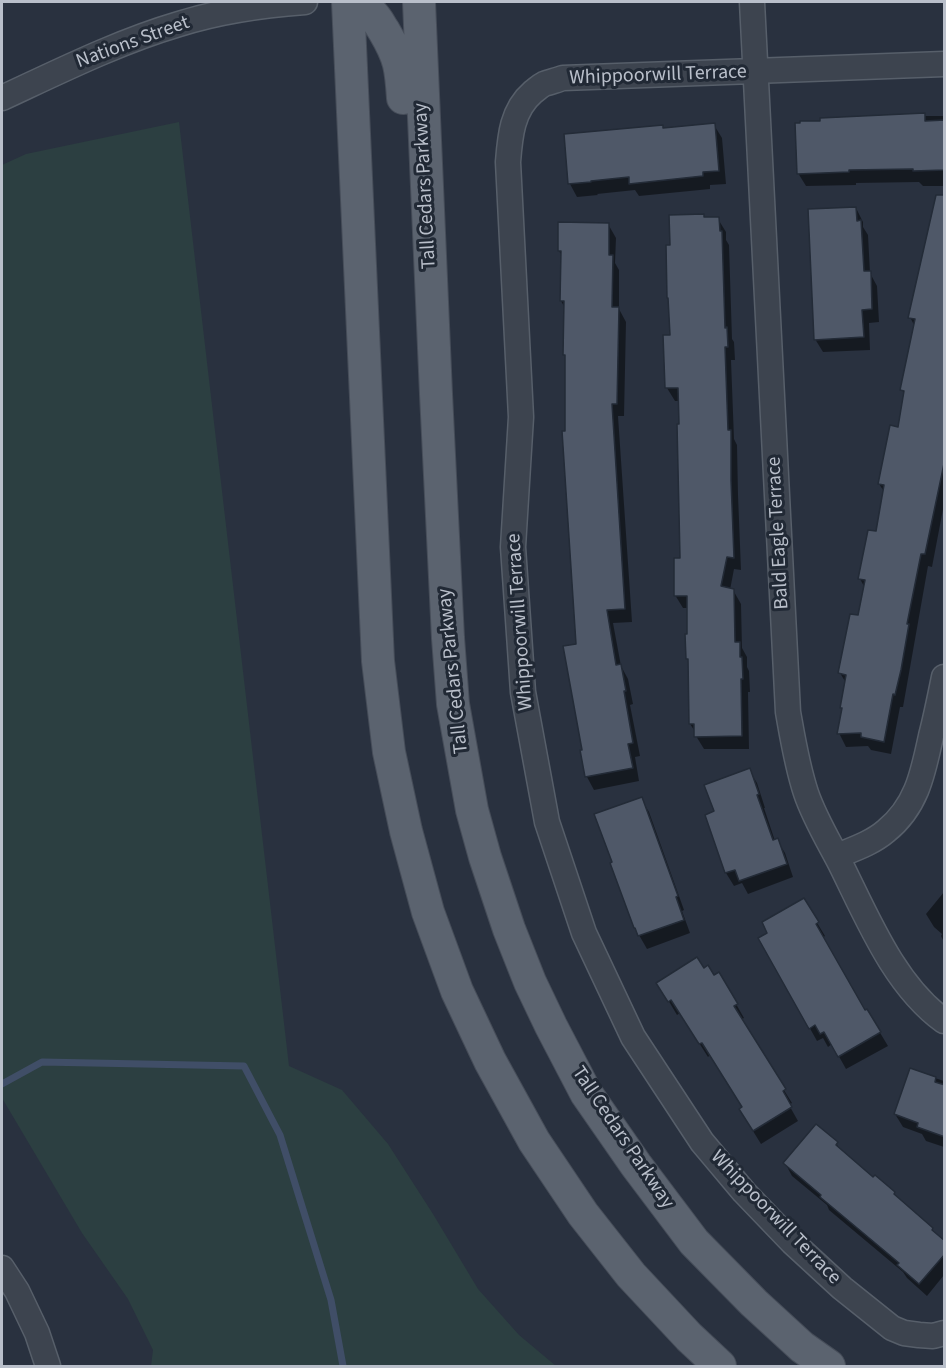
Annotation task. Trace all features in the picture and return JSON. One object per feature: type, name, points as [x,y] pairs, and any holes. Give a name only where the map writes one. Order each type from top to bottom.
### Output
[{"type":"main road","points":[[426,182],[411,163],[407,153],[399,58],[380,24],[370,12],[348,2],[378,661],[389,752],[428,912],[457,992],[490,1061],[534,1141],[583,1214],[631,1275],[689,1337],[720,1366]]},
{"type":"main road","name":"Tall Cedars Parkway","points":[[419,2],[446,603],[453,704],[472,810],[485,857],[509,929],[551,1026],[581,1083],[636,1165],[694,1242],[754,1303],[802,1347],[829,1366]]},
{"type":"street","name":"Nations Street","points":[[2,98],[115,47],[181,23],[235,11],[305,2]]},
{"type":"street","points":[[333,2],[348,2]]},
{"type":"street","name":"Bald Eagle Terrace","points":[[752,2],[788,712],[798,764],[807,795],[872,927],[898,971],[918,997],[945,1022]]},
{"type":"street","name":"Whippoorwill Terrace","points":[[945,64],[563,78],[543,85],[525,99],[517,112],[509,143],[508,162],[521,417],[513,547],[523,692],[547,822],[584,933],[633,1037],[702,1142],[744,1192],[792,1242],[842,1288],[892,1328],[904,1333],[919,1335],[945,1334]]},
{"type":"street","points":[[837,856],[872,841],[887,831],[911,802],[923,773],[945,677]]},
{"type":"street","points":[[2,1268],[17,1291],[37,1333],[48,1366]]},
{"type":"shaded area","points":[[179,122],[289,1066],[342,1090],[388,1144],[478,1289],[519,1335],[556,1366],[151,1366],[153,1350],[128,1299],[82,1233],[2,1098],[2,165],[26,154]]},
{"type":"building","points":[[925,113],[925,121],[945,120],[945,170],[849,170],[849,172],[797,174],[795,123],[820,121],[820,118]]},
{"type":"building","points":[[715,123],[719,171],[703,172],[703,176],[629,184],[629,177],[568,184],[564,134]]},
{"type":"building","points":[[936,195],[945,195],[945,459],[925,554],[921,554],[907,624],[909,624],[901,670],[895,695],[893,694],[884,742],[861,737],[861,733],[837,734],[846,675],[838,673],[850,614],[858,615],[865,580],[858,579],[868,530],[876,531],[884,485],[878,484],[890,425],[898,427],[904,391],[900,390],[915,319],[908,318]]},
{"type":"building","points":[[856,207],[857,221],[861,220],[864,271],[871,271],[872,309],[862,310],[864,337],[814,340],[808,209]]},
{"type":"building","points":[[704,214],[704,217],[719,217],[720,231],[722,231],[734,558],[727,557],[721,586],[734,589],[735,642],[740,642],[740,657],[742,657],[742,736],[694,737],[694,724],[689,724],[688,659],[686,659],[685,634],[687,634],[687,596],[674,596],[674,558],[680,558],[677,424],[679,424],[678,388],[665,388],[663,335],[670,335],[666,245],[670,245],[669,215]]},
{"type":"building","points":[[558,222],[609,223],[609,255],[613,255],[612,307],[619,307],[617,404],[612,404],[625,609],[607,610],[616,665],[621,664],[626,691],[624,691],[633,743],[628,744],[633,768],[585,777],[563,646],[576,644],[562,431],[565,431],[564,301],[560,301],[561,251],[558,251]]},
{"type":"building","points":[[750,768],[773,840],[778,838],[787,864],[739,881],[735,870],[725,873],[705,815],[714,811],[704,785]]},
{"type":"building","points":[[642,797],[678,896],[676,897],[684,920],[638,936],[594,814]]},
{"type":"building","points":[[804,898],[819,922],[816,924],[865,1010],[867,1009],[881,1032],[838,1057],[824,1032],[820,1034],[815,1025],[809,1029],[758,938],[767,933],[762,922]]},
{"type":"building","points":[[697,957],[704,968],[708,965],[714,975],[719,972],[738,1004],[734,1006],[786,1089],[783,1091],[792,1107],[753,1131],[739,1109],[742,1107],[702,1043],[699,1044],[671,1000],[668,1002],[656,983]]},
{"type":"building","points":[[910,1068],[936,1077],[935,1082],[945,1085],[945,1137],[917,1127],[918,1123],[894,1114]]},
{"type":"building","points":[[816,1124],[873,1177],[875,1175],[895,1192],[894,1194],[945,1241],[945,1254],[919,1284],[897,1265],[899,1263],[783,1163]]},
{"type":"waterway","points":[[2,1084],[42,1062],[244,1066],[280,1135],[331,1300],[343,1366]]}]
